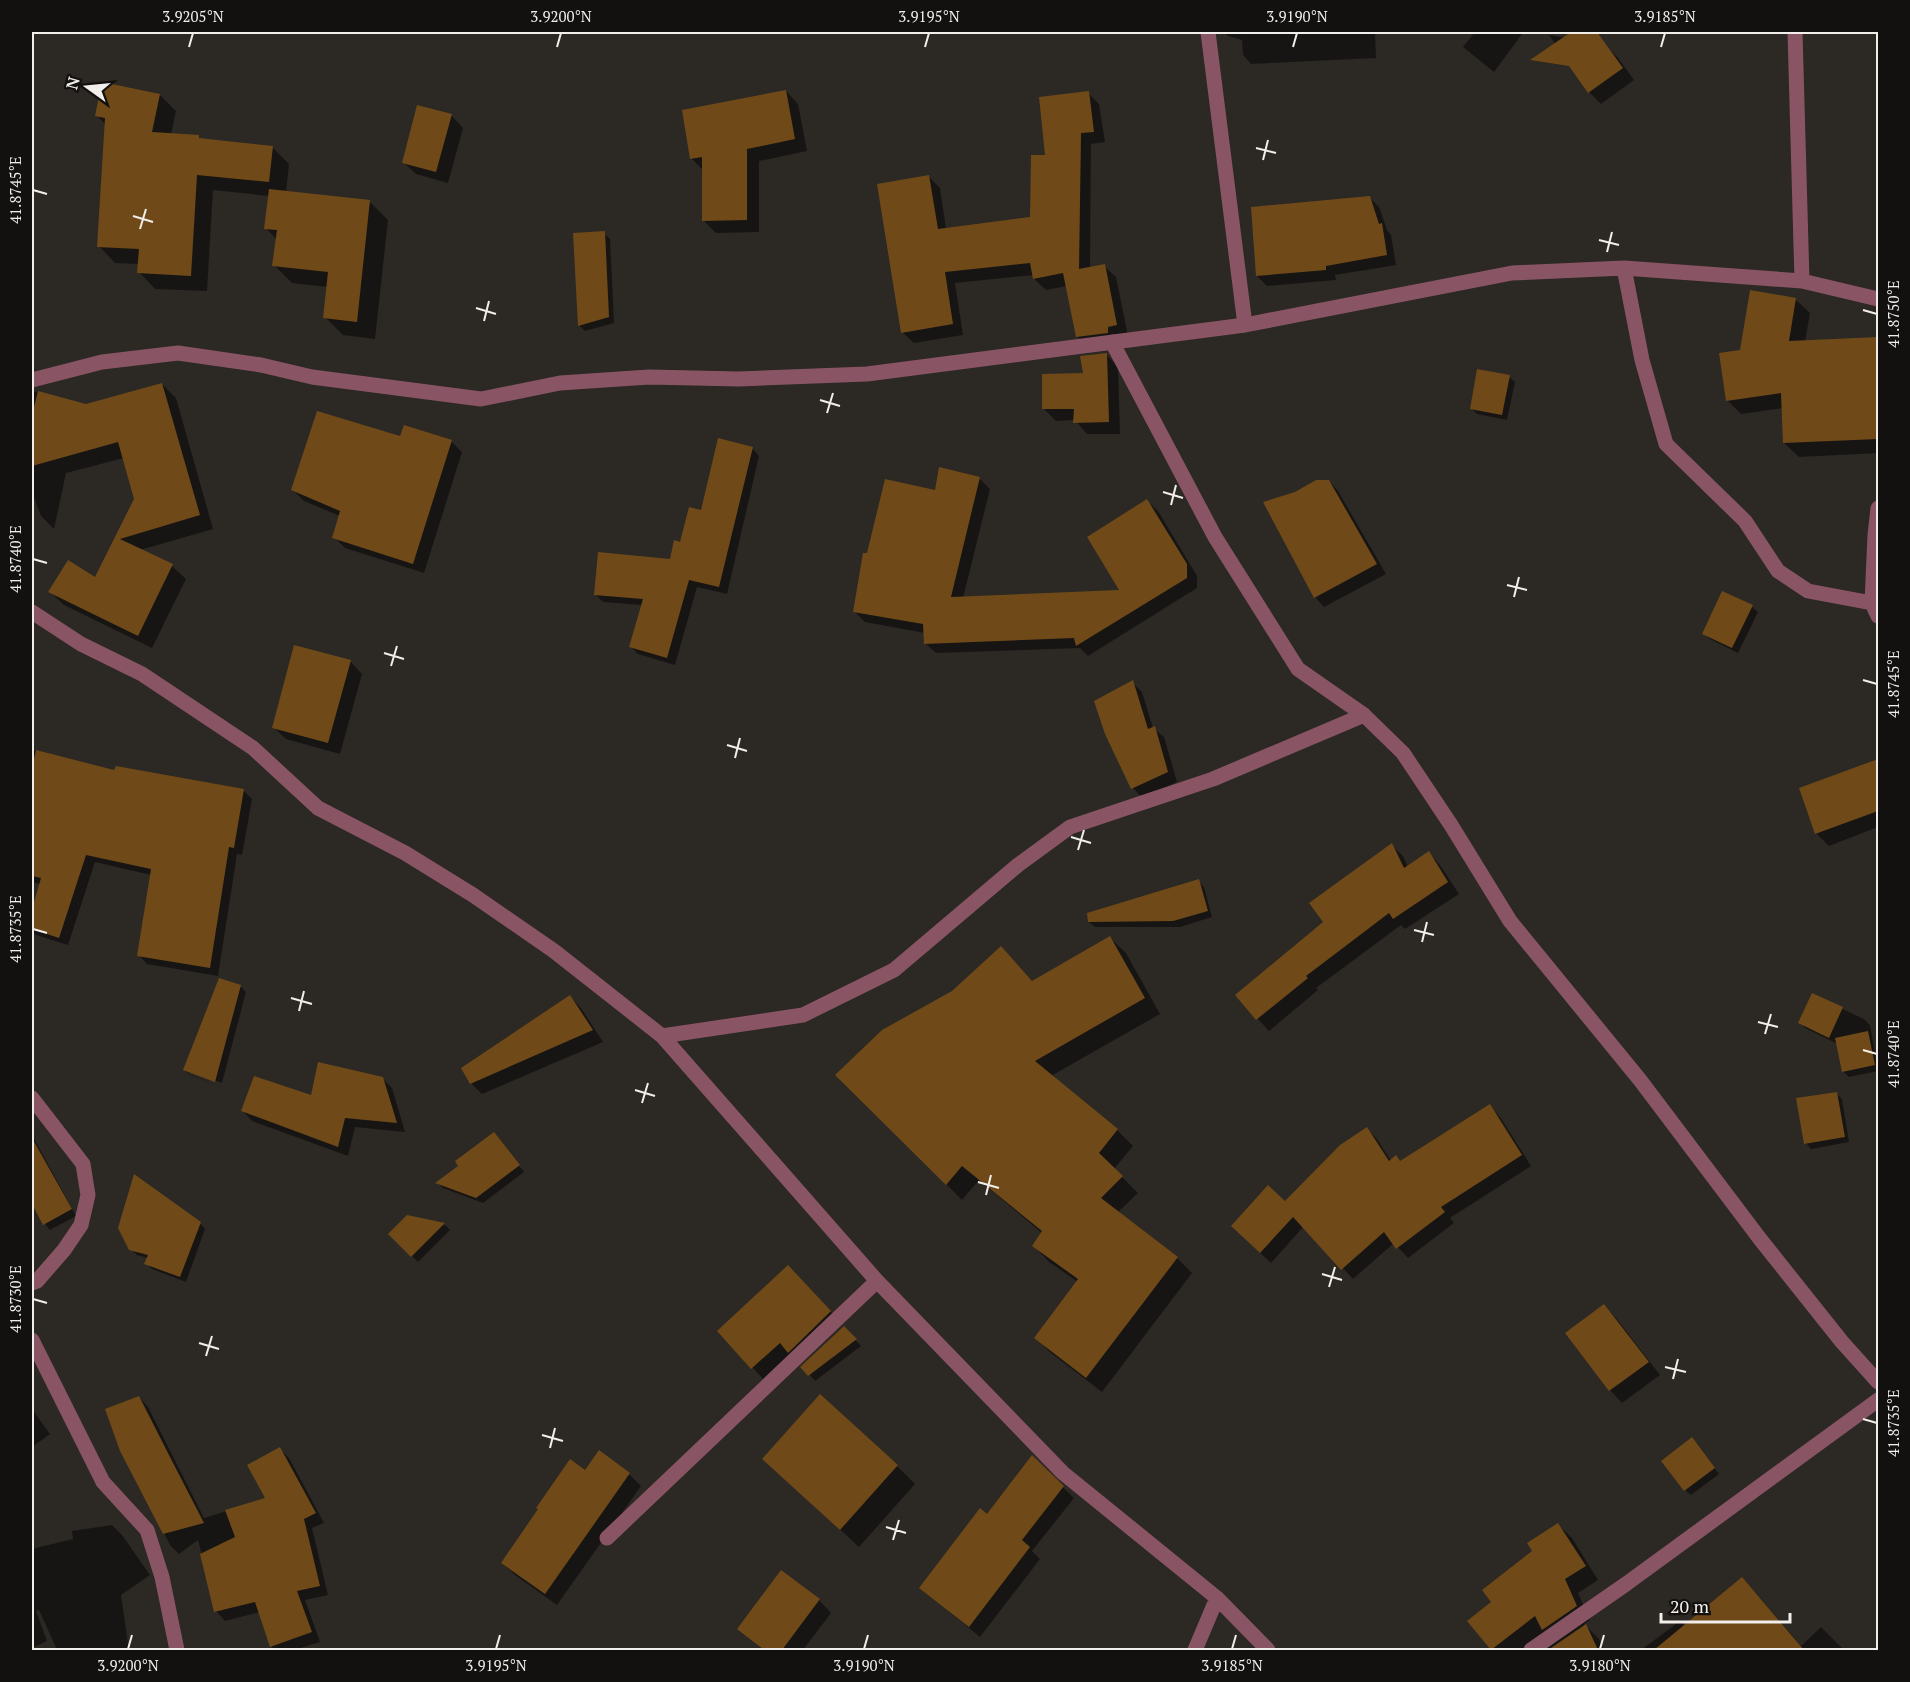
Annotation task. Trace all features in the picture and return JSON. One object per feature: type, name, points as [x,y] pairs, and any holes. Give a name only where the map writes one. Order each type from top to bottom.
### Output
[{"type":"street","points":[[1208,32],[1245,325]]},
{"type":"street","points":[[1795,32],[1802,281]]},
{"type":"street","points":[[1624,268],[1642,360],[1666,444],[1745,520],[1778,572],[1808,591],[1875,610],[1875,534],[1878,508]]},
{"type":"street","points":[[32,380],[102,362],[178,353],[261,365],[312,377],[481,399],[560,383],[582,381],[649,377],[739,379],[867,374],[1245,325],[1512,273],[1624,268],[1802,281],[1878,299]]},
{"type":"street","points":[[1112,342],[1215,537],[1298,669],[1364,715],[1403,753],[1451,825],[1510,921],[1640,1080],[1760,1239],[1835,1333],[1878,1382]]},
{"type":"street","points":[[32,612],[81,644],[142,674],[253,748],[318,808],[405,853],[473,895],[554,951],[662,1036],[877,1281],[1063,1473],[1217,1598],[1268,1650]]},
{"type":"street","points":[[662,1036],[803,1015],[894,970],[1018,865],[1070,827],[1213,779],[1364,715]]},
{"type":"street","points":[[32,1098],[83,1164],[88,1194],[81,1225],[64,1250],[37,1281],[32,1283]]},
{"type":"street","points":[[608,1538],[877,1281]]},
{"type":"street","points":[[32,1340],[103,1482],[147,1530],[162,1577],[177,1650]]},
{"type":"street","points":[[1531,1650],[1626,1584],[1878,1400]]},
{"type":"street","points":[[1195,1650],[1217,1598]]},
{"type":"building","points":[[1571,32],[1597,32],[1623,68],[1588,93],[1569,66],[1530,60]]},
{"type":"building","points":[[102,82],[160,94],[152,132],[199,135],[199,138],[273,146],[269,182],[197,175],[191,276],[137,273],[139,249],[97,247],[105,118],[95,116]]},
{"type":"building","points":[[786,90],[795,139],[747,149],[747,220],[702,221],[702,157],[690,159],[682,110]]},
{"type":"building","points":[[1089,91],[1094,132],[1081,133],[1079,269],[1105,264],[1117,325],[1108,327],[1108,333],[1076,337],[1063,273],[1033,279],[1030,263],[945,272],[953,324],[901,333],[877,184],[929,175],[938,229],[1030,217],[1031,155],[1045,155],[1039,97]]},
{"type":"building","points":[[417,105],[452,114],[436,172],[402,163]]},
{"type":"building","points":[[269,189],[370,200],[357,322],[323,318],[328,272],[272,266],[277,230],[264,229]]},
{"type":"building","points":[[1370,196],[1379,224],[1382,223],[1387,255],[1326,266],[1326,270],[1256,276],[1251,207]]},
{"type":"building","points":[[605,231],[609,317],[578,326],[573,233]]},
{"type":"building","points":[[1750,290],[1796,298],[1789,341],[1878,337],[1878,439],[1783,443],[1781,393],[1726,401],[1719,353],[1740,350]]},
{"type":"building","points":[[1107,353],[1109,422],[1073,423],[1074,409],[1042,409],[1042,374],[1083,373],[1080,356]]},
{"type":"building","points":[[1477,369],[1510,375],[1502,415],[1470,409]]},
{"type":"building","points":[[162,383],[200,515],[120,539],[173,564],[138,636],[48,592],[68,560],[95,577],[134,499],[118,442],[32,466],[32,415],[38,391],[86,404]]},
{"type":"building","points":[[317,411],[400,436],[404,425],[452,440],[413,564],[332,538],[340,511],[291,490]]},
{"type":"building","points":[[718,438],[753,447],[719,587],[689,580],[667,658],[629,647],[643,599],[594,595],[598,552],[670,559],[674,540],[680,542],[689,507],[701,510]]},
{"type":"building","points":[[939,467],[980,477],[951,597],[1119,590],[1087,537],[1147,499],[1187,564],[1187,578],[1076,646],[1074,638],[924,644],[923,624],[853,612],[863,553],[867,553],[885,479],[935,490]]},
{"type":"building","points":[[1316,480],[1329,480],[1377,564],[1314,598],[1263,502],[1295,492]]},
{"type":"building","points":[[1722,591],[1753,605],[1732,648],[1702,634]]},
{"type":"building","points":[[294,645],[351,660],[328,743],[272,728]]},
{"type":"building","points":[[1133,680],[1148,729],[1155,726],[1168,772],[1131,789],[1105,734],[1094,701]]},
{"type":"building","points":[[36,750],[114,770],[116,766],[244,789],[234,848],[229,847],[210,968],[137,956],[151,869],[86,855],[59,938],[32,929],[32,909],[41,878],[32,876],[32,768]]},
{"type":"building","points":[[1878,759],[1878,811],[1815,834],[1799,788]]},
{"type":"building","points":[[1392,843],[1404,868],[1429,851],[1448,882],[1393,919],[1389,913],[1306,976],[1308,978],[1256,1020],[1235,995],[1323,922],[1309,903]]},
{"type":"building","points":[[1199,879],[1208,911],[1173,921],[1088,922],[1087,913]]},
{"type":"building","points":[[1110,936],[1145,998],[1035,1061],[1118,1129],[1099,1153],[1123,1176],[1101,1198],[1178,1257],[1086,1378],[1034,1338],[1078,1279],[1032,1246],[1042,1231],[962,1166],[946,1185],[835,1075],[882,1030],[952,991],[1001,946],[1032,981]]},
{"type":"building","points":[[219,978],[241,985],[215,1082],[183,1070]]},
{"type":"building","points":[[1812,993],[1843,1007],[1829,1038],[1798,1023]]},
{"type":"building","points":[[570,995],[593,1030],[470,1084],[461,1068]]},
{"type":"building","points":[[1868,1031],[1875,1065],[1842,1072],[1835,1038]]},
{"type":"building","points":[[318,1062],[383,1077],[397,1123],[345,1118],[338,1147],[241,1111],[254,1076],[311,1095]]},
{"type":"building","points":[[1837,1092],[1845,1137],[1804,1144],[1796,1098]]},
{"type":"building","points":[[1490,1104],[1522,1155],[1441,1207],[1445,1212],[1396,1249],[1384,1232],[1341,1270],[1293,1217],[1260,1253],[1231,1226],[1268,1185],[1285,1201],[1340,1145],[1367,1127],[1389,1161],[1396,1155],[1400,1161]]},
{"type":"building","points":[[494,1132],[520,1165],[476,1198],[435,1183],[458,1166],[455,1161]]},
{"type":"building","points":[[32,1138],[72,1209],[43,1225],[32,1204]]},
{"type":"building","points":[[134,1174],[201,1222],[180,1277],[144,1264],[148,1255],[129,1250],[118,1228]]},
{"type":"building","points":[[407,1215],[445,1223],[411,1257],[388,1234]]},
{"type":"building","points":[[788,1265],[831,1311],[788,1353],[780,1343],[751,1369],[717,1331]]},
{"type":"building","points":[[1604,1304],[1649,1362],[1609,1391],[1565,1333]]},
{"type":"building","points":[[844,1326],[857,1339],[808,1376],[800,1367]]},
{"type":"building","points":[[820,1394],[898,1465],[840,1530],[762,1459]]},
{"type":"building","points":[[139,1396],[204,1523],[163,1534],[120,1451],[105,1409]]},
{"type":"building","points":[[1692,1437],[1715,1468],[1684,1491],[1661,1461]]},
{"type":"building","points":[[280,1447],[316,1513],[304,1519],[320,1586],[297,1591],[312,1632],[270,1647],[255,1602],[214,1612],[200,1554],[235,1537],[225,1510],[265,1498],[247,1465]]},
{"type":"building","points":[[599,1450],[630,1473],[545,1594],[501,1563],[570,1459],[585,1470]]},
{"type":"building","points":[[1032,1455],[1064,1486],[1022,1540],[1030,1547],[969,1627],[919,1588],[980,1508],[987,1514]]},
{"type":"building","points":[[1558,1523],[1586,1566],[1565,1579],[1577,1606],[1542,1630],[1535,1616],[1491,1650],[1467,1621],[1491,1602],[1482,1590],[1532,1551],[1527,1543]]},
{"type":"building","points":[[781,1570],[820,1599],[782,1650],[764,1650],[737,1629]]},
{"type":"building","points":[[1742,1577],[1804,1650],[1654,1650]]},
{"type":"building","points":[[1586,1624],[1598,1650],[1552,1650],[1551,1648]]}]
